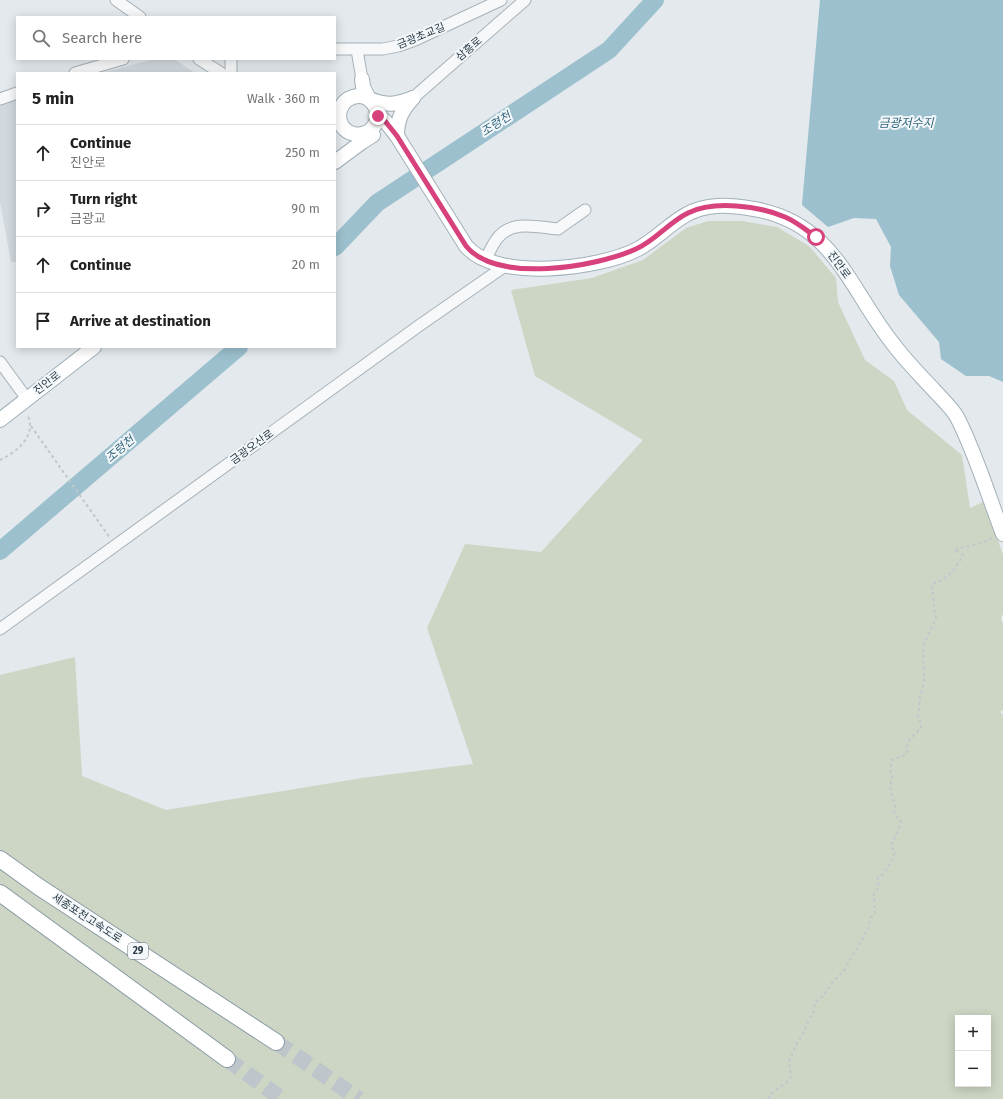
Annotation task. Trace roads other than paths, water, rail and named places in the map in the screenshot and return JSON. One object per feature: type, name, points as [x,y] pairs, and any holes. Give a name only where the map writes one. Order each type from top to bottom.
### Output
[{"type":"highway","name":"세종포천고속도로","points":[[0,859],[39,887],[276,1042]]},
{"type":"highway","points":[[0,892],[227,1059]]},
{"type":"main road","points":[[339,159],[344,144],[339,114],[344,102],[357,90],[362,80]]},
{"type":"main road","points":[[339,159],[375,126],[378,116],[374,104],[369,99],[363,87],[362,80]]},
{"type":"main road","points":[[336,103],[359,96],[382,104],[390,105],[413,98]]},
{"type":"main road","points":[[378,116],[387,115],[394,112],[413,98]]},
{"type":"main road","points":[[397,136],[397,127],[400,114],[413,98]]},
{"type":"main road","name":"진안로","points":[[378,116],[385,121],[397,136],[466,246],[479,258],[505,266],[552,269],[576,266],[618,256],[638,248],[688,213],[704,207],[718,206],[745,208],[778,215],[795,222],[816,237],[828,249],[892,344],[956,415],[974,456],[997,533]]},
{"type":"main road","points":[[339,120],[350,133],[360,135],[381,130],[397,136]]},
{"type":"main road","points":[[339,159],[362,142],[377,134],[385,133],[397,136]]},
{"type":"main road","name":"진안로","points":[[0,420],[93,348]]},
{"type":"street","points":[[116,0],[138,16]]},
{"type":"street","name":"금광초교길","points":[[336,49],[384,49],[398,46],[415,40],[501,0]]},
{"type":"street","name":"삼흥로","points":[[413,98],[524,0]]},
{"type":"street","points":[[357,50],[362,80]]},
{"type":"street","points":[[78,72],[120,60]]},
{"type":"street","points":[[201,60],[219,72]]},
{"type":"street","points":[[231,60],[231,72]]},
{"type":"street","points":[[0,99],[16,93]]},
{"type":"street","points":[[485,260],[497,238],[512,227],[519,226],[558,229],[585,210]]},
{"type":"street","name":"금광오산로","points":[[0,629],[413,330],[505,266]]},
{"type":"street","points":[[0,362],[24,402]]},
{"type":"water","name":"금광저수지","points":[[820,0],[1003,0],[1003,382],[989,376],[966,376],[941,359],[939,342],[899,295],[890,266],[891,247],[876,219],[854,218],[828,227],[802,205]]},
{"type":"waterway","name":"조령천","points":[[336,246],[377,203],[609,50],[655,0]]},
{"type":"waterway","name":"조령천","points":[[0,551],[238,348]]},
{"type":"tunnel","points":[[276,1042],[359,1099]]},
{"type":"tunnel","points":[[227,1059],[282,1099]]}]
